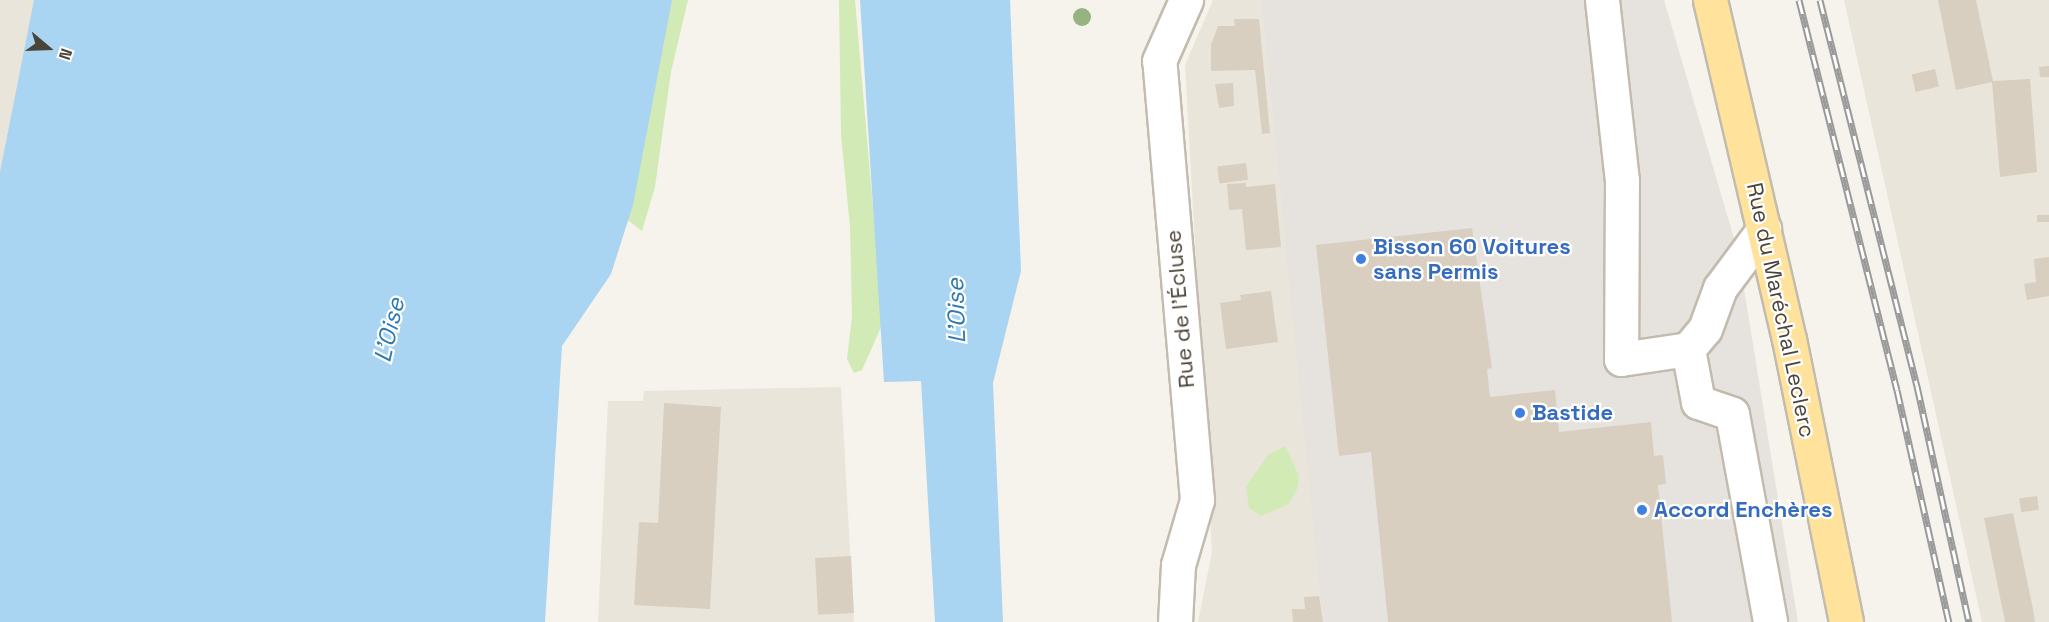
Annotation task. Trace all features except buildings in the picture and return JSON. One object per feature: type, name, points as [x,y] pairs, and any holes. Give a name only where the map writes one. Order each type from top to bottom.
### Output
[{"type":"main road","name":"Rue du Maréchal Leclerc","points":[[1710,0],[1764,229],[1846,622]]},
{"type":"street","name":"Rue de l'Écluse","points":[[1175,622],[1178,565],[1197,500],[1159,61],[1186,0]]},
{"type":"street","points":[[1602,0],[1622,180],[1621,359],[1688,349],[1706,329],[1720,288],[1764,229]]},
{"type":"street","points":[[1688,349],[1698,402],[1732,414],[1770,622]]},
{"type":"shaded area","points":[[0,0],[41,0],[0,252]]},
{"type":"shaded area","points":[[1213,0],[1261,0],[1324,622],[1198,622],[1212,552],[1185,65]]},
{"type":"shaded area","points":[[1261,0],[1664,0],[1738,252],[1798,622],[1323,622]]},
{"type":"shaded area","points":[[1844,0],[2049,0],[2049,622],[1982,622]]},
{"type":"shaded area","points":[[841,387],[854,622],[598,622],[608,401],[643,401],[644,391]]},
{"type":"green space","points":[[663,0],[688,0],[671,72],[655,187],[642,231],[620,214]]},
{"type":"green space","points":[[839,0],[855,0],[883,323],[862,370],[854,373],[847,359],[852,317],[850,227],[841,135]]},
{"type":"green space","points":[[1285,446],[1299,476],[1297,489],[1289,504],[1261,516],[1249,508],[1246,487],[1268,455]]},
{"type":"water","name":"L'Oise","points":[[34,0],[672,0],[633,205],[611,274],[562,346],[545,622],[0,622],[0,172]]},
{"type":"water","name":"L'Oise","points":[[860,0],[1010,0],[1021,271],[993,383],[1003,622],[935,622],[921,381],[884,382]]},
{"type":"railway","points":[[1799,0],[1897,390],[1949,622]]},
{"type":"railway","points":[[1820,0],[1917,386],[1969,622]]},
{"type":"place","name":"Bisson 60 Voitures sans Permis","points":[[1361,259]]},
{"type":"place","name":"Bastide","points":[[1520,413]]},
{"type":"place","name":"Accord Enchères","points":[[1642,510]]}]
